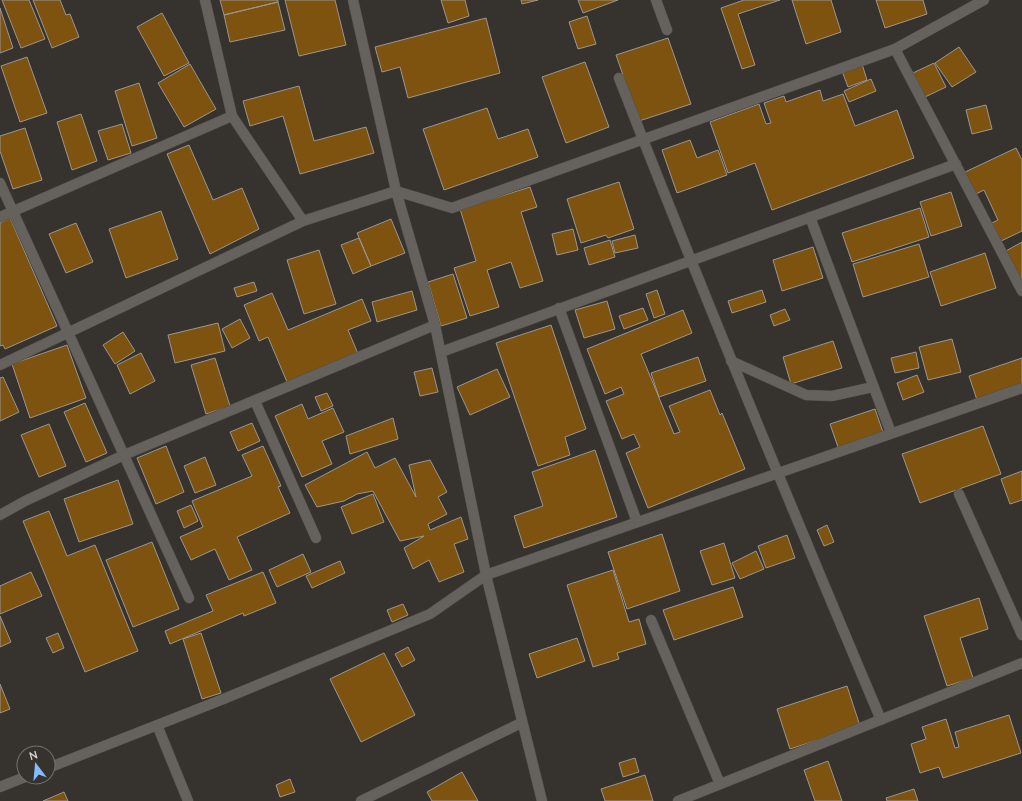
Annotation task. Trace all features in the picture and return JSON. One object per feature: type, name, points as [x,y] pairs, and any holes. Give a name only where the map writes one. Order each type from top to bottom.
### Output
[{"type":"street","points":[[205,0],[232,116],[303,221]]},
{"type":"street","points":[[353,0],[396,191],[435,325],[486,575],[542,801]]},
{"type":"street","points":[[656,0],[667,30]]},
{"type":"street","points":[[0,365],[303,221],[396,191],[452,208],[895,49],[984,0]]},
{"type":"street","points":[[895,49],[1022,291]]},
{"type":"street","points":[[619,78],[731,361],[881,720]]},
{"type":"street","points":[[0,217],[232,116]]},
{"type":"street","points":[[441,352],[956,164]]},
{"type":"street","points":[[0,183],[188,598]]},
{"type":"street","points":[[810,217],[891,434]]},
{"type":"street","points":[[559,308],[637,522]]},
{"type":"street","points":[[0,515],[25,501],[124,455],[435,325]]},
{"type":"street","points":[[731,361],[806,395],[832,396],[873,387]]},
{"type":"street","points":[[56,765],[430,614],[486,575],[1022,388]]},
{"type":"street","points":[[255,401],[316,538]]},
{"type":"street","points":[[959,494],[1022,635]]},
{"type":"street","points":[[651,620],[720,784]]},
{"type":"street","points":[[678,801],[1022,663]]},
{"type":"street","points":[[361,801],[522,723]]},
{"type":"street","points":[[157,725],[188,801]]},
{"type":"street","points":[[0,787],[16,781]]},
{"type":"building","points":[[2,0],[29,0],[45,39],[21,48]]},
{"type":"building","points":[[33,0],[60,0],[66,15],[70,14],[79,37],[52,48]]},
{"type":"building","points":[[220,0],[278,0],[278,2],[224,15]]},
{"type":"building","points":[[285,0],[335,0],[346,45],[299,56]]},
{"type":"building","points":[[441,0],[465,0],[469,16],[448,23]]},
{"type":"building","points":[[521,0],[538,0],[522,4]]},
{"type":"building","points":[[578,0],[618,0],[583,13]]},
{"type":"building","points":[[744,0],[780,0],[738,14],[755,65],[742,69],[721,8]]},
{"type":"building","points":[[792,0],[831,0],[841,32],[806,44]]},
{"type":"building","points":[[876,0],[923,0],[927,14],[885,28]]},
{"type":"building","points":[[278,2],[285,30],[230,42],[224,15]]},
{"type":"building","points":[[0,8],[13,48],[0,53]]},
{"type":"building","points":[[162,13],[189,63],[164,76],[137,27]]},
{"type":"building","points":[[587,16],[596,44],[578,49],[569,22]]},
{"type":"building","points":[[486,18],[500,73],[408,98],[400,67],[382,72],[375,47]]},
{"type":"building","points":[[668,38],[691,104],[639,121],[616,55]]},
{"type":"building","points":[[959,47],[976,72],[952,87],[935,63]]},
{"type":"building","points":[[27,57],[47,113],[20,122],[1,66]]},
{"type":"building","points":[[585,62],[609,127],[566,143],[542,77]]},
{"type":"building","points":[[934,63],[946,87],[925,97],[913,73]]},
{"type":"building","points":[[190,64],[216,109],[184,127],[158,83]]},
{"type":"building","points":[[862,64],[867,80],[848,87],[842,71]]},
{"type":"building","points":[[871,79],[876,91],[849,102],[844,91]]},
{"type":"building","points":[[139,83],[157,138],[132,146],[115,91]]},
{"type":"building","points":[[299,86],[314,141],[366,127],[374,153],[300,174],[283,116],[250,126],[243,101]]},
{"type":"building","points":[[820,90],[823,101],[843,94],[855,126],[897,110],[914,158],[772,210],[755,163],[728,173],[710,122],[759,104],[766,124],[771,123],[764,103],[784,96],[786,102]]},
{"type":"building","points":[[986,105],[992,129],[972,134],[966,110]]},
{"type":"building","points":[[487,108],[498,139],[528,129],[538,157],[444,190],[423,129]]},
{"type":"building","points":[[81,114],[97,161],[72,170],[57,122]]},
{"type":"building","points":[[122,124],[131,153],[108,160],[98,131]]},
{"type":"building","points":[[25,128],[42,180],[13,189],[0,151],[0,136]]},
{"type":"building","points":[[690,140],[697,158],[718,150],[727,175],[677,193],[662,150]]},
{"type":"building","points":[[189,145],[213,200],[242,188],[259,229],[210,254],[167,154]]},
{"type":"building","points":[[1016,148],[1022,160],[1022,231],[999,242],[990,224],[998,220],[984,190],[974,195],[963,173]]},
{"type":"building","points":[[619,182],[634,229],[608,238],[606,235],[581,243],[567,199]]},
{"type":"building","points":[[530,187],[537,207],[521,212],[543,281],[520,288],[511,262],[487,270],[499,307],[470,316],[454,268],[476,261],[460,209]]},
{"type":"building","points":[[951,192],[962,226],[931,236],[920,202]]},
{"type":"building","points":[[920,208],[929,237],[852,262],[842,233]]},
{"type":"building","points":[[161,211],[178,259],[126,278],[109,229]]},
{"type":"building","points":[[10,218],[57,326],[5,349],[3,345],[0,346],[0,223]]},
{"type":"building","points":[[391,219],[405,253],[371,266],[357,233]]},
{"type":"building","points":[[76,223],[93,262],[66,273],[49,234]]},
{"type":"building","points":[[573,229],[578,250],[557,255],[552,234]]},
{"type":"building","points":[[635,235],[638,248],[615,253],[612,241]]},
{"type":"building","points":[[359,238],[371,266],[353,274],[341,245]]},
{"type":"building","points":[[610,240],[615,257],[589,265],[584,248]]},
{"type":"building","points":[[1022,242],[1022,283],[1004,252]]},
{"type":"building","points":[[919,244],[929,277],[863,297],[853,264]]},
{"type":"building","points":[[813,247],[823,278],[782,291],[773,260]]},
{"type":"building","points":[[319,250],[336,304],[304,314],[287,260]]},
{"type":"building","points":[[985,253],[996,288],[941,306],[930,272]]},
{"type":"building","points":[[453,274],[467,318],[441,326],[428,282]]},
{"type":"building","points":[[254,282],[257,291],[237,297],[234,288]]},
{"type":"building","points":[[657,290],[665,314],[654,318],[646,294]]},
{"type":"building","points":[[762,290],[766,302],[732,313],[728,301]]},
{"type":"building","points":[[412,291],[417,310],[377,322],[372,302]]},
{"type":"building","points":[[272,293],[288,330],[362,299],[371,321],[348,330],[359,356],[287,382],[268,337],[259,341],[244,305]]},
{"type":"building","points":[[607,301],[615,329],[584,338],[575,310]]},
{"type":"building","points":[[643,308],[648,320],[624,329],[619,316]]},
{"type":"building","points":[[785,309],[790,320],[774,326],[770,315]]},
{"type":"building","points":[[683,310],[692,333],[641,354],[674,434],[680,432],[669,406],[710,390],[720,415],[722,413],[745,469],[648,508],[626,453],[640,447],[634,434],[622,439],[606,401],[624,394],[621,387],[605,394],[587,349]]},
{"type":"building","points":[[240,319],[250,338],[232,348],[222,329]]},
{"type":"building","points":[[218,323],[225,351],[175,363],[168,335]]},
{"type":"building","points":[[551,325],[586,429],[565,437],[570,455],[538,466],[496,343]]},
{"type":"building","points":[[123,332],[135,351],[115,364],[103,345]]},
{"type":"building","points":[[952,339],[961,372],[928,380],[919,347]]},
{"type":"building","points":[[833,341],[842,368],[791,384],[783,357]]},
{"type":"building","points":[[67,345],[86,398],[30,418],[12,364]]},
{"type":"building","points":[[916,352],[919,368],[895,373],[891,358]]},
{"type":"building","points":[[141,353],[155,381],[130,394],[117,365]]},
{"type":"building","points":[[698,357],[706,381],[659,397],[651,373]]},
{"type":"building","points":[[215,358],[230,406],[206,414],[191,365]]},
{"type":"building","points":[[1022,358],[1022,386],[977,400],[969,376]]},
{"type":"building","points":[[432,368],[438,392],[420,396],[414,372]]},
{"type":"building","points":[[497,369],[510,397],[470,415],[457,387]]},
{"type":"building","points":[[917,375],[924,392],[903,400],[897,383]]},
{"type":"building","points":[[3,377],[19,412],[0,421],[0,378]]},
{"type":"building","points":[[327,393],[333,406],[321,411],[315,397]]},
{"type":"building","points":[[85,403],[107,453],[86,462],[64,412]]},
{"type":"building","points":[[302,404],[308,419],[333,408],[344,432],[322,441],[332,464],[302,477],[275,416]]},
{"type":"building","points":[[875,409],[884,435],[839,450],[830,424]]},
{"type":"building","points":[[393,418],[398,439],[350,454],[346,436]]},
{"type":"building","points":[[252,423],[260,441],[238,451],[230,432]]},
{"type":"building","points":[[49,424],[66,466],[39,477],[21,435]]},
{"type":"building","points":[[983,426],[1001,474],[920,503],[902,454]]},
{"type":"building","points":[[166,446],[184,492],[156,504],[137,458]]},
{"type":"building","points":[[263,446],[281,486],[278,487],[290,513],[237,537],[252,570],[229,580],[215,549],[191,560],[180,537],[203,527],[192,501],[252,476],[242,455]]},
{"type":"building","points":[[595,450],[617,517],[524,548],[514,516],[543,506],[532,472]]},
{"type":"building","points":[[367,452],[375,468],[395,458],[416,497],[409,465],[430,460],[447,492],[438,497],[447,514],[428,524],[430,530],[461,517],[468,539],[454,544],[464,572],[439,582],[429,560],[413,569],[404,548],[424,536],[400,541],[373,491],[357,494],[344,501],[317,507],[305,485]]},
{"type":"building","points":[[205,457],[216,485],[195,493],[184,466]]},
{"type":"building","points":[[1022,471],[1022,500],[1010,504],[1001,479]]},
{"type":"building","points":[[118,480],[133,524],[79,542],[64,499]]},
{"type":"building","points":[[373,494],[384,522],[352,534],[341,507]]},
{"type":"building","points":[[191,505],[198,521],[184,528],[177,511]]},
{"type":"building","points":[[49,511],[67,556],[95,545],[138,651],[85,672],[23,521]]},
{"type":"building","points":[[827,525],[834,542],[824,546],[817,530]]},
{"type":"building","points":[[662,534],[680,591],[627,609],[608,552]]},
{"type":"building","points":[[787,535],[795,558],[766,568],[758,546]]},
{"type":"building","points":[[152,542],[179,609],[133,627],[106,560]]},
{"type":"building","points":[[724,543],[735,578],[712,585],[700,551]]},
{"type":"building","points":[[756,551],[764,569],[740,579],[732,563]]},
{"type":"building","points":[[303,554],[311,572],[277,587],[269,570]]},
{"type":"building","points":[[340,561],[345,573],[312,588],[306,576]]},
{"type":"building","points":[[613,570],[629,622],[639,619],[646,644],[617,653],[619,659],[593,667],[567,585]]},
{"type":"building","points":[[31,572],[42,596],[0,614],[0,586]]},
{"type":"building","points":[[263,572],[276,603],[244,616],[243,613],[170,644],[165,631],[213,611],[206,595]]},
{"type":"building","points":[[733,587],[743,617],[674,640],[663,610]]},
{"type":"building","points":[[979,598],[988,629],[960,638],[973,678],[947,686],[924,616]]},
{"type":"building","points":[[403,604],[408,615],[392,622],[387,610]]},
{"type":"building","points":[[0,616],[11,642],[0,647]]},
{"type":"building","points":[[58,633],[64,648],[53,653],[46,638]]},
{"type":"building","points":[[201,633],[221,693],[202,699],[183,639]]},
{"type":"building","points":[[577,638],[585,661],[537,678],[529,654]]},
{"type":"building","points":[[408,647],[415,660],[402,667],[395,654]]},
{"type":"building","points":[[384,653],[415,715],[361,742],[330,679]]},
{"type":"building","points":[[0,684],[10,709],[0,713]]},
{"type":"building","points":[[847,686],[860,726],[790,749],[777,709]]},
{"type":"building","points":[[1009,715],[1021,753],[943,778],[939,767],[920,773],[911,744],[926,739],[922,727],[946,719],[955,748],[959,747],[955,732]]},
{"type":"building","points":[[635,758],[639,772],[623,777],[619,763]]},
{"type":"building","points":[[828,761],[842,801],[815,801],[804,770]]},
{"type":"building","points":[[462,772],[478,801],[432,801],[427,792]]},
{"type":"building","points":[[645,775],[653,801],[605,801],[601,789]]},
{"type":"building","points":[[290,779],[295,792],[280,797],[276,785]]},
{"type":"building","points":[[914,789],[918,801],[887,801],[886,798]]},
{"type":"building","points":[[64,792],[68,801],[43,801]]}]
